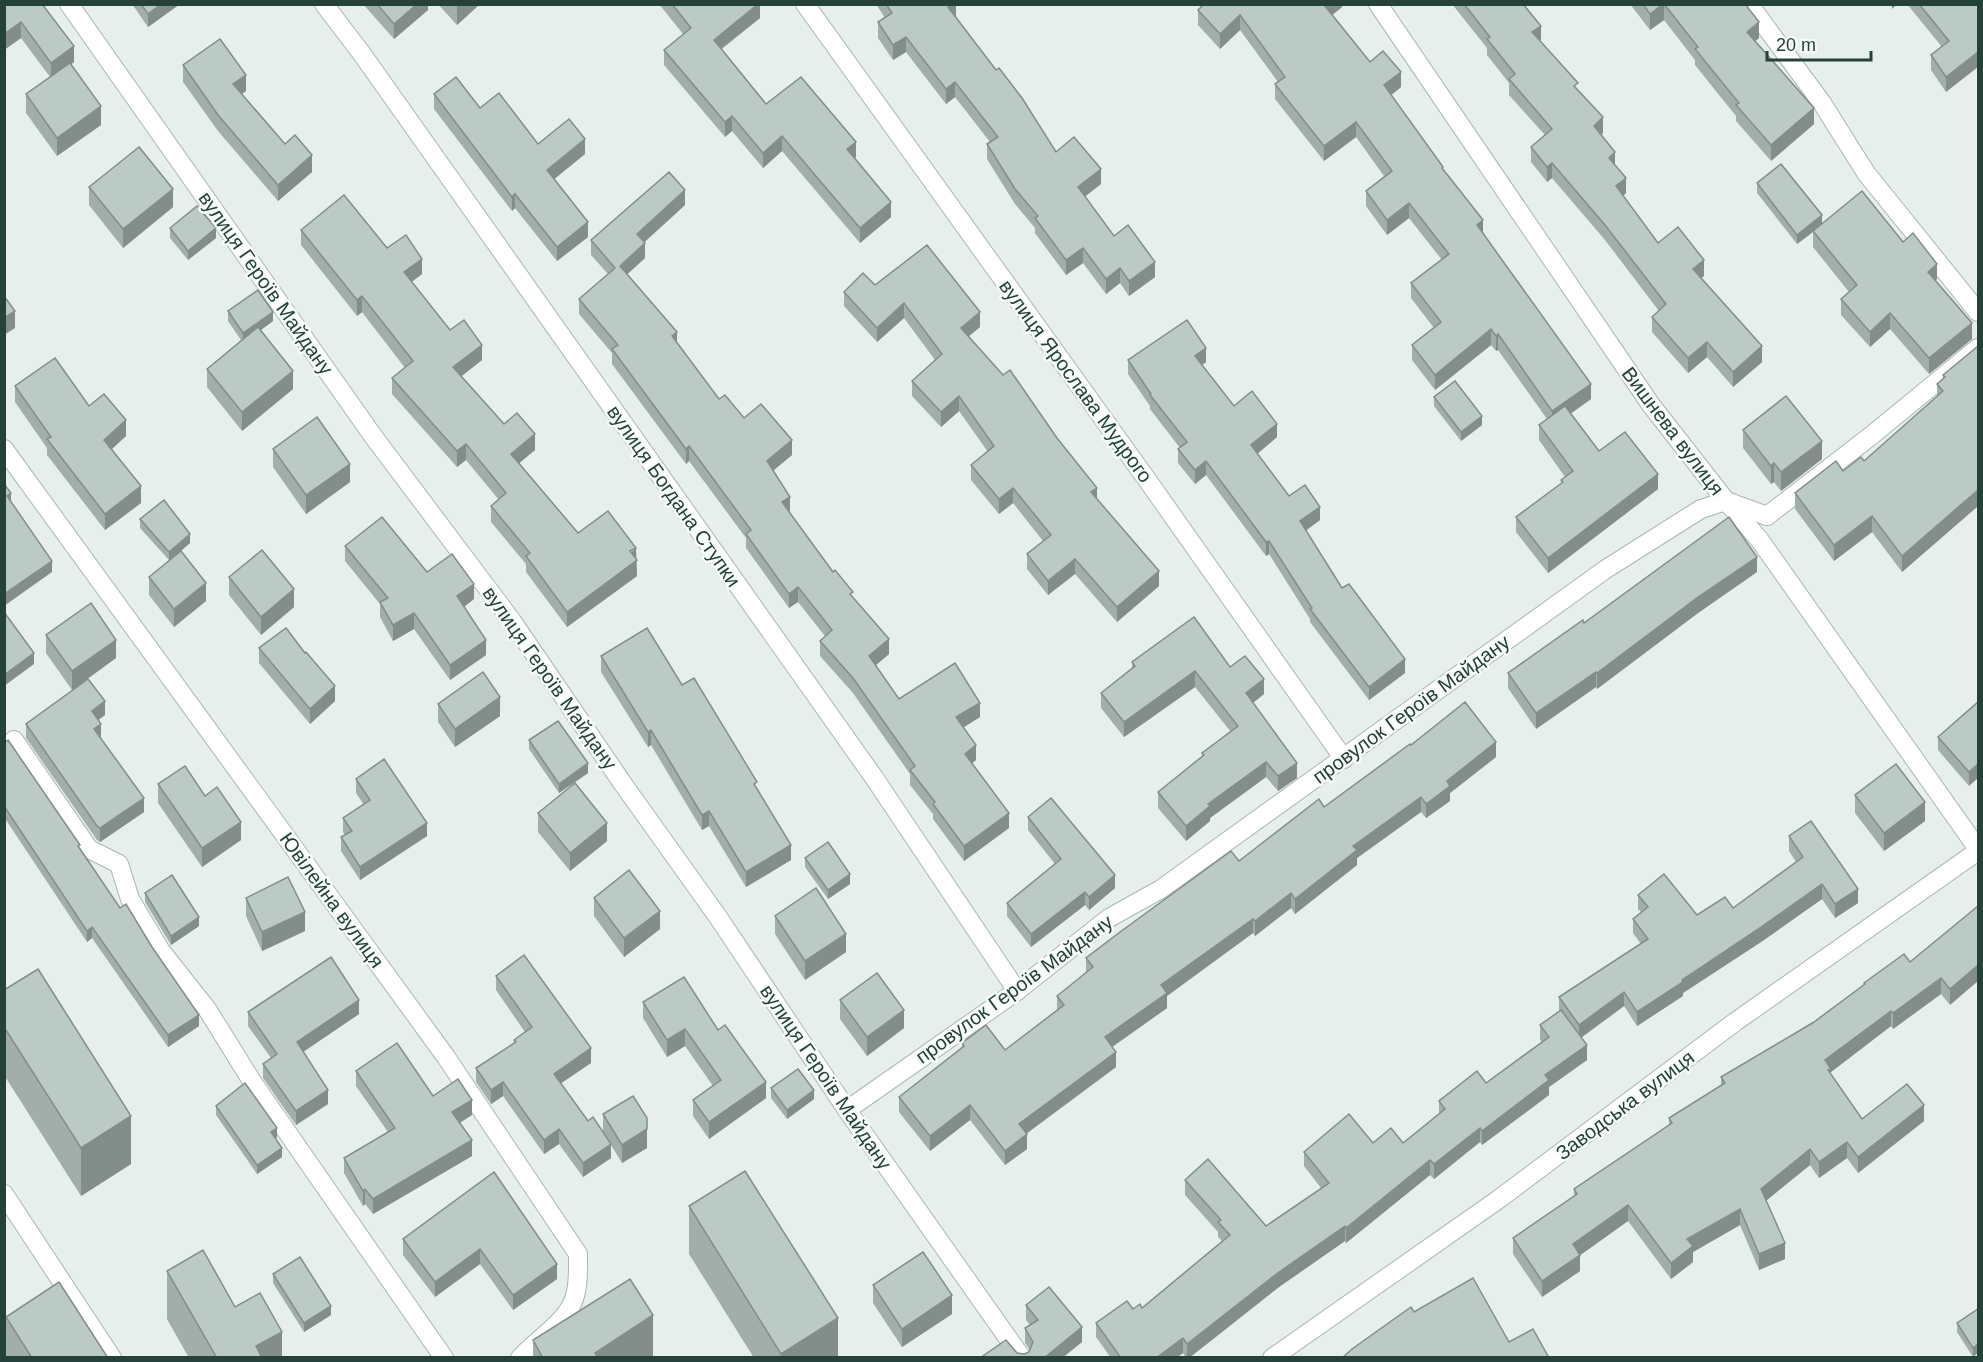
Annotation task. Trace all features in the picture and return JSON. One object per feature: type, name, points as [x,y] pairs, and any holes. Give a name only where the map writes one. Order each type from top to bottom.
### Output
[{"type":"street","name":"вулиця Героїв Майдану","points":[[69,4],[374,436],[512,621],[623,784],[718,917],[847,1110],[1022,1358]]},
{"type":"street","name":"вулиця Богдана Ступки","points":[[324,4],[874,779],[1017,991]]},
{"type":"street","name":"вулиця Ярослава Мудрого","points":[[805,4],[1148,481],[1344,759]]},
{"type":"street","name":"Вишнева вулиця","points":[[1378,4],[1651,405],[1726,501],[1759,539],[1978,850]]},
{"type":"street","points":[[1749,4],[1822,103],[1866,172],[1978,312]]},
{"type":"street","points":[[1726,501],[1767,516],[1872,435],[1978,348]]},
{"type":"street","name":"Ювілейна вулиця","points":[[4,449],[439,1048],[578,1254],[578,1279],[571,1306],[558,1322],[520,1358]]},
{"type":"street","name":"провулок Героїв Майдану","points":[[847,1110],[1017,991],[1109,918],[1161,890],[1606,569],[1701,509],[1726,501]]},
{"type":"street","points":[[14,740],[89,849],[119,864],[130,899],[161,951],[207,1009],[253,1083],[444,1358]]},
{"type":"street","name":"Заводська вулиця","points":[[1272,1358],[1499,1199],[1735,1022],[1978,850]]},
{"type":"street","points":[[4,1194],[112,1358]]},
{"type":"building","points":[[4,4],[42,4],[74,46],[51,63],[21,22],[4,34]]},
{"type":"building","points":[[141,4],[161,4],[148,14]]},
{"type":"building","points":[[377,4],[417,4],[394,24]]},
{"type":"building","points":[[672,4],[758,4],[714,40],[766,104],[801,77],[856,142],[847,149],[891,202],[860,228],[782,136],[763,153],[732,116],[725,122],[664,50],[691,28]]},
{"type":"building","points":[[886,4],[951,4],[948,7],[996,70],[999,68],[1022,98],[1056,152],[1074,137],[1101,169],[1078,187],[1114,236],[1128,225],[1155,262],[1129,281],[1120,268],[1106,279],[1083,248],[1066,260],[1035,218],[1038,216],[1015,189],[987,144],[998,137],[955,82],[946,89],[906,37],[893,45],[878,22],[892,13]]},
{"type":"building","points":[[1204,4],[1327,4],[1325,6],[1370,62],[1383,51],[1401,72],[1384,85],[1442,168],[1483,220],[1477,225],[1591,384],[1552,411],[1498,334],[1496,336],[1491,329],[1435,375],[1412,345],[1441,322],[1411,283],[1449,254],[1409,203],[1387,220],[1366,191],[1392,171],[1356,122],[1324,146],[1275,84],[1285,77],[1240,15],[1220,34],[1198,10]]},
{"type":"building","points":[[1464,4],[1523,4],[1541,26],[1532,32],[1578,83],[1574,86],[1603,117],[1594,126],[1615,152],[1609,158],[1626,178],[1616,186],[1658,243],[1678,227],[1704,260],[1693,269],[1762,346],[1733,372],[1707,342],[1688,358],[1652,317],[1666,304],[1605,225],[1552,163],[1547,167],[1531,147],[1552,129],[1509,79],[1515,74],[1487,39],[1490,37]]},
{"type":"building","points":[[1643,4],[1663,4],[1650,14]]},
{"type":"building","points":[[1664,4],[1745,4],[1759,22],[1747,32],[1814,108],[1771,145],[1736,105],[1739,103],[1695,49],[1698,47]]},
{"type":"building","points":[[1919,4],[1978,4],[1978,52],[1946,77],[1931,55],[1949,41]]},
{"type":"building","points":[[220,39],[246,75],[233,84],[285,144],[295,135],[312,155],[278,185],[218,115],[183,65]]},
{"type":"building","points":[[70,63],[101,106],[57,138],[26,94]]},
{"type":"building","points":[[456,77],[480,108],[499,93],[538,144],[569,119],[585,139],[547,170],[588,222],[557,247],[515,194],[512,197],[434,94]]},
{"type":"building","points":[[139,147],[173,189],[123,229],[89,187]]},
{"type":"building","points":[[1781,164],[1822,215],[1797,235],[1757,183]]},
{"type":"building","points":[[669,172],[685,190],[637,234],[645,243],[620,266],[677,332],[672,336],[719,399],[725,395],[744,418],[761,404],[792,440],[767,461],[790,497],[782,502],[833,572],[835,570],[853,592],[850,594],[889,639],[869,656],[899,699],[955,663],[980,703],[956,717],[976,745],[965,754],[1009,813],[964,846],[933,804],[935,802],[910,770],[915,766],[853,678],[820,641],[832,630],[798,587],[789,594],[746,534],[751,530],[689,446],[686,449],[612,349],[618,345],[579,299],[615,268],[591,240]]},
{"type":"building","points":[[1862,191],[1903,242],[1913,233],[1937,264],[1928,272],[1972,323],[1929,358],[1890,313],[1870,332],[1841,299],[1857,285],[1813,231]]},
{"type":"building","points":[[344,195],[387,248],[406,235],[422,259],[404,272],[450,330],[464,320],[482,345],[453,367],[504,424],[517,413],[535,434],[511,454],[578,533],[608,511],[636,548],[630,551],[637,560],[567,612],[526,556],[530,553],[491,506],[506,493],[466,444],[457,451],[392,378],[413,361],[362,296],[357,300],[301,230]]},
{"type":"building","points":[[197,206],[216,228],[188,251],[170,228]]},
{"type":"building","points":[[927,245],[980,312],[961,328],[1003,375],[1010,370],[1057,438],[1097,488],[1091,492],[1159,571],[1117,607],[1075,559],[1048,581],[1027,554],[1051,535],[1013,488],[999,499],[971,465],[994,446],[959,396],[941,412],[912,381],[942,354],[904,303],[877,328],[844,292],[863,273],[875,285]]},
{"type":"building","points":[[258,290],[273,312],[243,333],[228,311]]},
{"type":"building","points":[[4,296],[15,311],[4,318]]},
{"type":"building","points":[[1187,320],[1206,348],[1195,356],[1234,406],[1252,391],[1277,424],[1251,445],[1289,496],[1305,485],[1320,507],[1300,521],[1342,588],[1349,584],[1405,659],[1369,687],[1310,609],[1312,608],[1269,541],[1266,542],[1206,461],[1195,470],[1178,449],[1187,442],[1150,395],[1128,360]]},
{"type":"building","points":[[258,327],[293,371],[242,412],[207,369]]},
{"type":"building","points":[[1978,346],[1978,490],[1902,556],[1872,516],[1834,545],[1795,493],[1836,461],[1843,471],[1861,457],[1864,461],[1943,391],[1937,384],[1945,377],[1943,375]]},
{"type":"building","points":[[55,358],[89,406],[104,394],[126,420],[104,440],[141,486],[105,514],[47,439],[51,437],[15,386]]},
{"type":"building","points":[[1455,381],[1482,416],[1461,432],[1434,397]]},
{"type":"building","points":[[1786,396],[1822,441],[1781,472],[1774,463],[1771,466],[1743,430]]},
{"type":"building","points":[[1565,406],[1599,451],[1625,432],[1658,474],[1548,558],[1516,517],[1563,482],[1561,480],[1573,471],[1539,425]]},
{"type":"building","points":[[317,417],[350,464],[306,495],[273,449]]},
{"type":"building","points":[[4,484],[11,493],[7,496],[52,561],[4,594]]},
{"type":"building","points":[[164,500],[190,534],[169,552],[140,519]]},
{"type":"building","points":[[382,517],[427,572],[452,554],[474,584],[457,596],[486,640],[450,665],[414,613],[393,625],[380,602],[388,598],[345,546]]},
{"type":"building","points":[[1729,517],[1757,557],[1698,597],[1597,673],[1536,713],[1508,673],[1583,620],[1584,623]]},
{"type":"building","points":[[262,550],[294,589],[261,617],[229,577]]},
{"type":"building","points":[[181,551],[206,583],[174,609],[149,577]]},
{"type":"building","points":[[91,603],[116,640],[72,671],[46,635]]},
{"type":"building","points":[[4,612],[34,653],[4,675]]},
{"type":"building","points":[[1194,617],[1230,667],[1245,656],[1264,679],[1246,693],[1297,763],[1278,776],[1266,762],[1208,804],[1210,806],[1186,826],[1158,792],[1204,755],[1202,753],[1238,726],[1195,671],[1124,722],[1101,693],[1135,666],[1132,662]]},
{"type":"building","points":[[286,628],[335,686],[310,709],[259,648]]},
{"type":"building","points":[[647,628],[682,685],[694,678],[757,782],[754,784],[791,845],[746,872],[709,811],[702,815],[651,730],[648,732],[601,656]]},
{"type":"building","points":[[483,672],[500,697],[455,729],[438,704]]},
{"type":"building","points":[[88,679],[105,701],[92,711],[101,724],[94,729],[144,798],[100,828],[26,724]]},
{"type":"building","points":[[1465,702],[1496,742],[1447,781],[1450,786],[1426,804],[1421,797],[1353,846],[1357,850],[1295,899],[1291,893],[1255,921],[1253,919],[1161,985],[1167,993],[1105,1037],[1116,1052],[1019,1124],[1027,1134],[1005,1151],[970,1105],[930,1136],[899,1097],[964,1046],[962,1043],[986,1025],[1005,1050],[1064,1005],[1057,996],[1093,967],[1086,958],[1120,932],[1231,851],[1239,861],[1319,799],[1324,807],[1411,745]]},
{"type":"building","points":[[1978,702],[1978,764],[1969,772],[1938,737]]},
{"type":"building","points":[[558,721],[588,763],[559,784],[529,740]]},
{"type":"building","points":[[8,740],[120,908],[126,904],[152,947],[199,1015],[168,1035],[92,927],[87,931],[4,806],[4,743]]},
{"type":"building","points":[[384,759],[427,823],[360,867],[341,837],[352,831],[343,818],[370,800],[356,779]]},
{"type":"building","points":[[1896,764],[1925,802],[1884,833],[1855,795]]},
{"type":"building","points":[[185,766],[205,796],[217,787],[241,822],[202,848],[158,784]]},
{"type":"building","points":[[575,783],[607,823],[570,853],[538,813]]},
{"type":"building","points":[[1051,798],[1115,875],[1089,897],[1085,892],[1031,934],[1007,903],[1061,859],[1028,817]]},
{"type":"building","points":[[1811,821],[1858,889],[1835,904],[1822,884],[1637,1012],[1624,992],[1579,1025],[1559,997],[1648,939],[1633,919],[1648,907],[1638,895],[1664,874],[1697,915],[1725,897],[1733,908],[1803,857],[1789,836]]},
{"type":"building","points":[[828,842],[850,874],[828,890],[805,858]]},
{"type":"building","points":[[629,870],[660,911],[624,938],[594,898]]},
{"type":"building","points":[[172,875],[199,917],[171,936],[145,893]]},
{"type":"building","points":[[288,877],[305,912],[262,932],[246,898]]},
{"type":"building","points":[[816,888],[846,934],[805,961],[775,916]]},
{"type":"building","points":[[1978,906],[1978,965],[1950,989],[1941,978],[1893,1013],[1891,1011],[1825,1060],[1831,1069],[1828,1070],[1862,1119],[1907,1084],[1924,1105],[1858,1157],[1847,1142],[1819,1162],[1810,1149],[1761,1189],[1785,1243],[1759,1254],[1740,1209],[1687,1239],[1693,1246],[1671,1263],[1628,1205],[1573,1244],[1580,1255],[1542,1281],[1513,1238],[1577,1194],[1574,1189],[1672,1123],[1669,1118],[1725,1083],[1721,1077],[1814,1022],[1904,954],[1910,962]]},
{"type":"building","points":[[524,955],[591,1048],[554,1074],[588,1121],[593,1117],[611,1144],[583,1163],[559,1129],[544,1140],[503,1082],[491,1090],[476,1068],[516,1042],[514,1040],[532,1027],[496,976]]},
{"type":"building","points":[[331,957],[359,1000],[297,1042],[328,1090],[296,1111],[263,1064],[277,1054],[248,1012]]},
{"type":"building","points":[[38,969],[131,1116],[81,1148],[4,1027],[4,990]]},
{"type":"building","points":[[877,973],[904,1010],[867,1037],[840,1000]]},
{"type":"building","points":[[684,977],[718,1030],[725,1025],[766,1082],[709,1122],[693,1100],[721,1080],[685,1029],[667,1040],[643,1002]]},
{"type":"building","points":[[1561,1010],[1587,1045],[1545,1075],[1549,1080],[1482,1131],[1480,1128],[1434,1164],[1430,1160],[1346,1228],[1345,1226],[1279,1272],[1187,1344],[1183,1338],[1156,1358],[1121,1358],[1096,1323],[1127,1301],[1133,1309],[1140,1304],[1142,1308],[1230,1235],[1218,1222],[1221,1220],[1185,1180],[1208,1159],[1266,1226],[1329,1183],[1304,1152],[1349,1114],[1373,1143],[1391,1128],[1403,1143],[1445,1109],[1439,1101],[1477,1071],[1486,1083],[1549,1037],[1540,1025]]},
{"type":"building","points":[[397,1043],[433,1096],[458,1079],[472,1100],[452,1112],[472,1140],[373,1199],[365,1189],[363,1191],[344,1158],[395,1128],[356,1071]]},
{"type":"building","points":[[798,1069],[814,1090],[787,1110],[771,1088]]},
{"type":"building","points":[[245,1083],[277,1128],[271,1132],[282,1148],[257,1165],[216,1106]]},
{"type":"building","points":[[633,1096],[647,1118],[647,1129],[622,1145],[603,1114]]},
{"type":"building","points":[[745,1171],[838,1318],[781,1354],[689,1206]]},
{"type":"building","points":[[494,1172],[557,1264],[513,1295],[480,1249],[435,1282],[403,1239]]},
{"type":"building","points":[[203,1250],[235,1307],[260,1293],[282,1332],[256,1346],[262,1358],[217,1358],[167,1271]]},
{"type":"building","points":[[923,1252],[952,1295],[902,1329],[873,1285]]},
{"type":"building","points":[[300,1257],[331,1306],[304,1323],[273,1274]]},
{"type":"building","points":[[1473,1278],[1509,1342],[1533,1329],[1549,1358],[1342,1358],[1411,1307],[1414,1312]]},
{"type":"building","points":[[630,1279],[653,1315],[595,1353],[598,1358],[543,1358],[533,1340]]},
{"type":"building","points":[[59,1282],[108,1358],[32,1358],[6,1317]]},
{"type":"building","points":[[1049,1287],[1082,1327],[1044,1358],[980,1358],[1006,1340],[1017,1353],[1029,1352],[1033,1342],[1025,1328],[1038,1320],[1026,1305]]},
{"type":"building","points":[[1978,1309],[1978,1344],[1973,1348],[1957,1323]]}]
